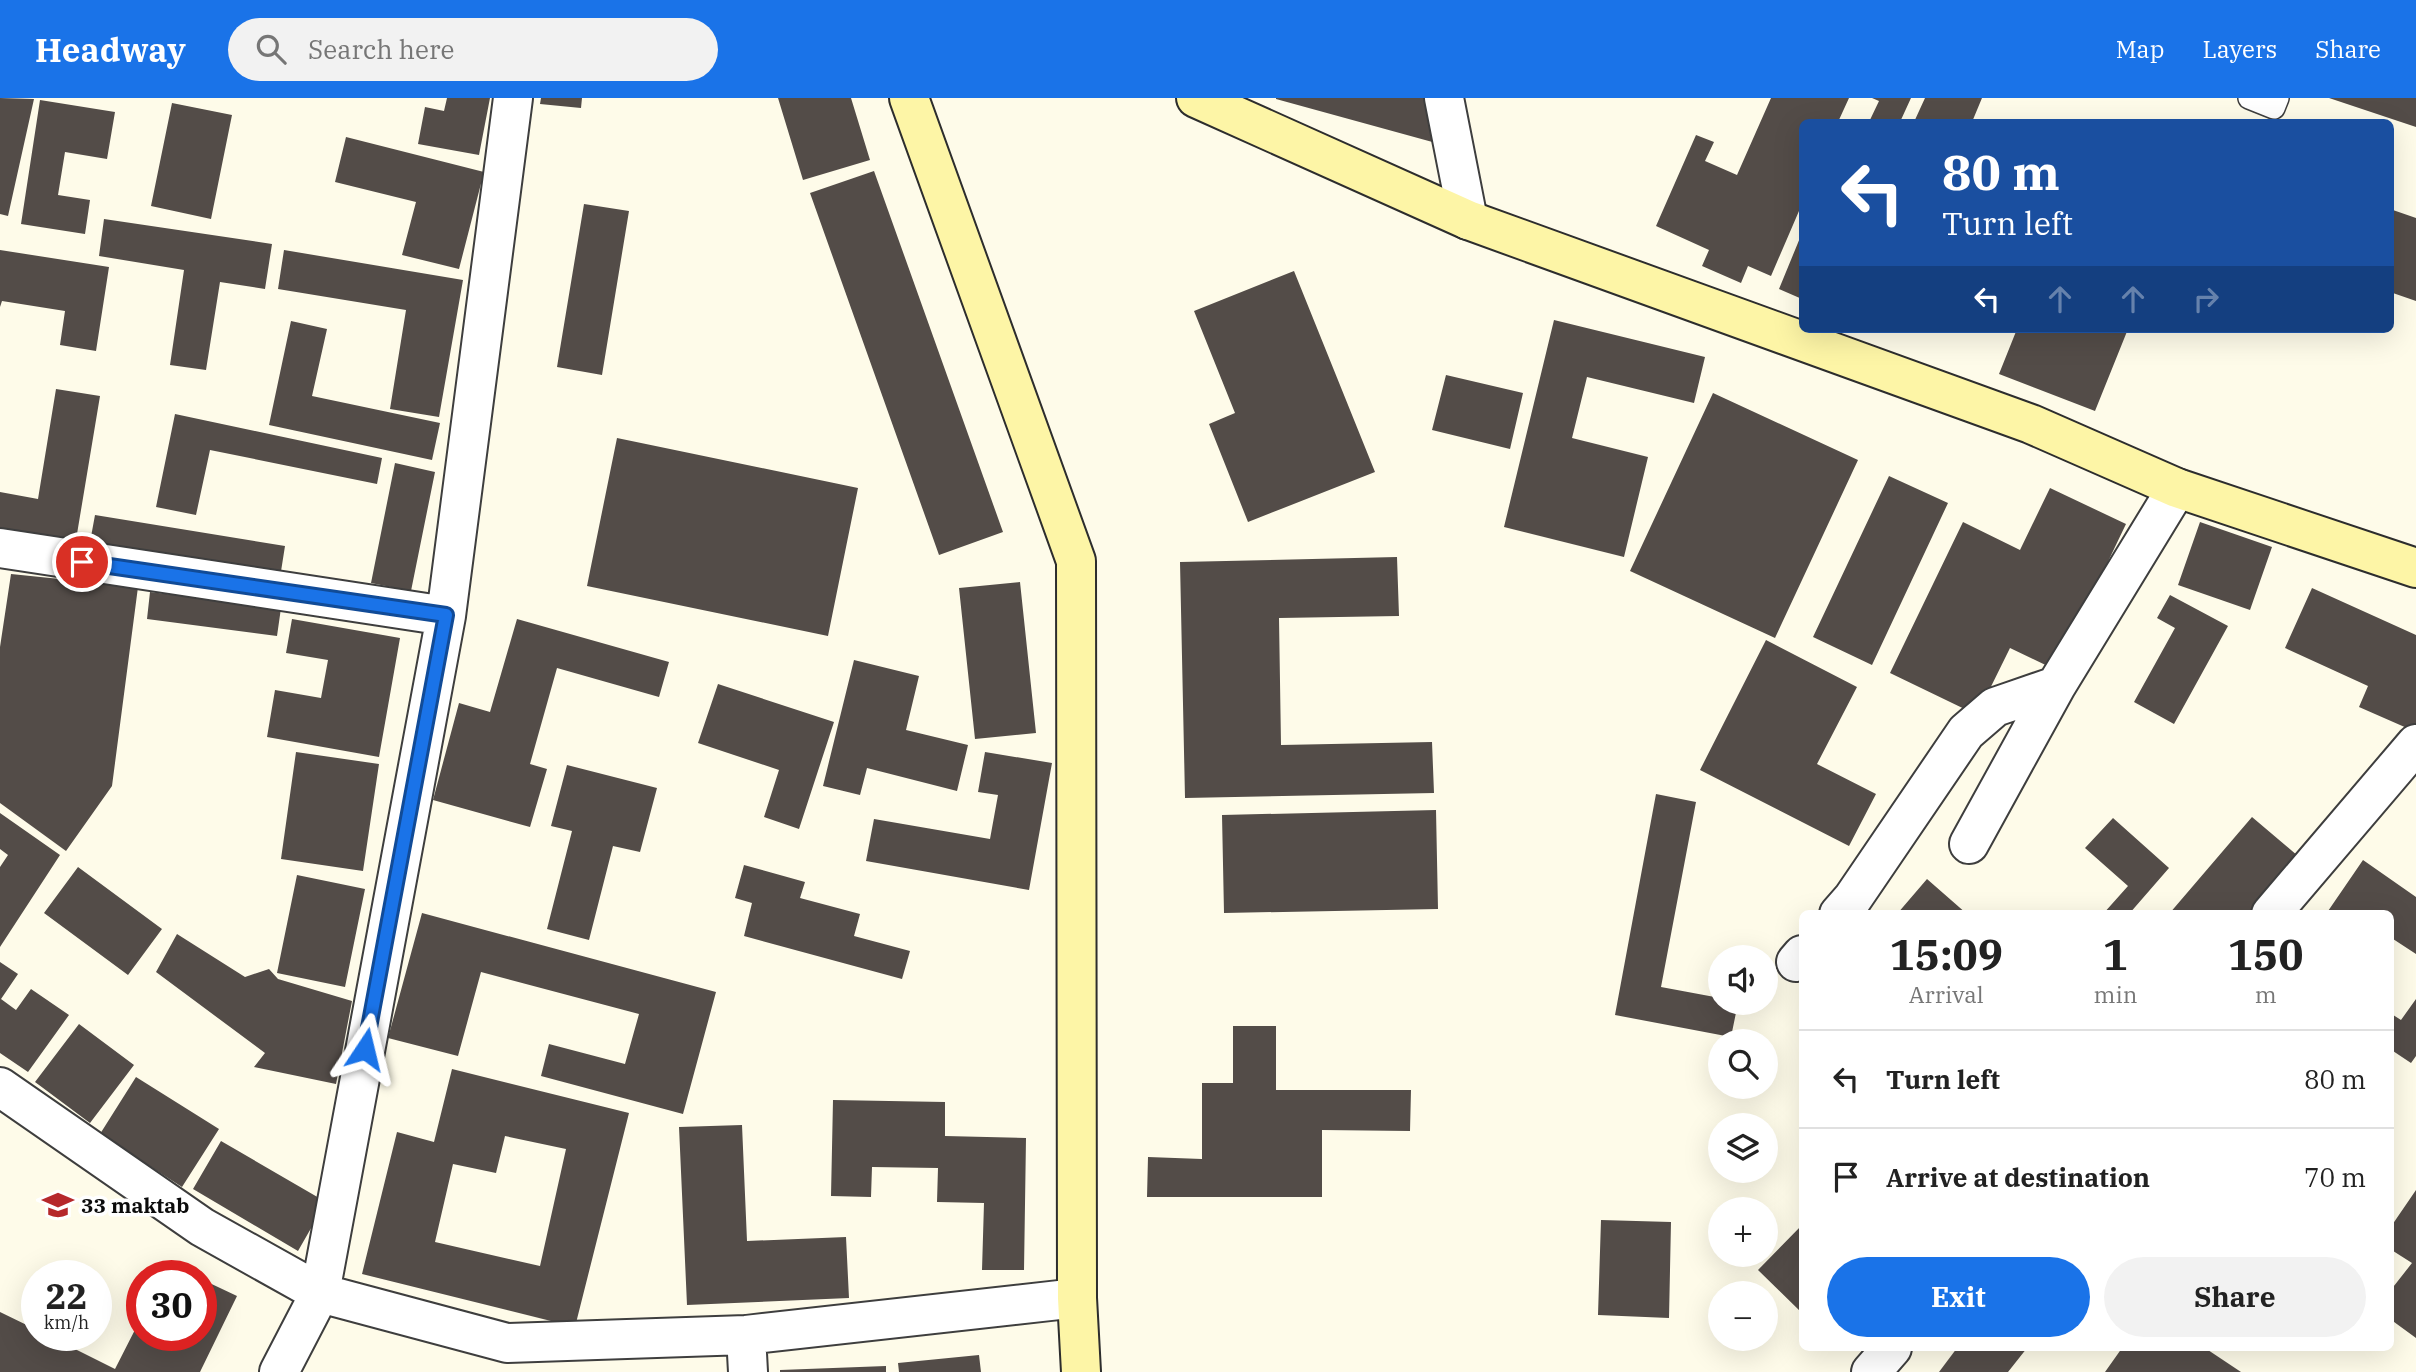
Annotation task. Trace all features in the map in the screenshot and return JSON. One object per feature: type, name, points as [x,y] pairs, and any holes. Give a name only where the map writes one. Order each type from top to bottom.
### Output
[{"type":"street","points":[[279,1372],[320,1293],[446,615],[513,98]]},
{"type":"street","points":[[909,98],[1076,561],[1077,1298],[1081,1372]]},
{"type":"street","points":[[1196,98],[1468,220],[2031,424],[2177,488],[2416,568]]},
{"type":"street","points":[[1444,98],[1468,220]]},
{"type":"street","points":[[1969,844],[2056,687],[2177,488]]},
{"type":"street","points":[[0,548],[273,592],[446,615]]},
{"type":"street","points":[[1842,910],[1966,732],[1995,707],[2056,687]]},
{"type":"street","points":[[2274,910],[2416,744]]},
{"type":"street","points":[[0,1087],[202,1227],[320,1293],[507,1343],[747,1354],[1077,1298]]},
{"type":"street","points":[[1871,1372],[1889,1351]]},
{"type":"lane","points":[[2249,98],[2274,108],[2278,98]]},
{"type":"building","points":[[0,98],[34,99],[8,216],[0,214]]},
{"type":"building","points":[[447,98],[490,98],[479,155],[418,144],[425,107],[444,111]]},
{"type":"building","points":[[541,98],[582,98],[581,108],[540,104]]},
{"type":"building","points":[[778,98],[851,98],[870,160],[803,180]]},
{"type":"building","points":[[1430,98],[1436,143],[1276,99]]},
{"type":"building","points":[[1771,98],[1849,98],[1839,119],[1799,119],[1799,211],[1771,276],[1748,266],[1741,283],[1702,266],[1709,250],[1656,226],[1696,135],[1714,142],[1705,161],[1737,175]]},
{"type":"building","points":[[1872,98],[1911,98],[1901,119],[1870,119],[1879,101]]},
{"type":"building","points":[[1925,98],[1982,98],[1973,119],[1915,119]]},
{"type":"building","points":[[2329,98],[2416,98],[2416,127]]},
{"type":"building","points":[[40,100],[115,112],[107,159],[65,152],[58,195],[90,200],[85,234],[21,224]]},
{"type":"building","points":[[172,103],[232,115],[211,219],[151,206]]},
{"type":"building","points":[[346,137],[484,172],[459,269],[402,255],[416,202],[335,182]]},
{"type":"building","points":[[874,171],[1003,532],[939,555],[810,193]]},
{"type":"building","points":[[584,204],[629,211],[602,375],[557,367]]},
{"type":"building","points":[[2394,210],[2416,218],[2416,301],[2394,293]]},
{"type":"building","points":[[104,219],[272,244],[265,289],[220,282],[206,370],[170,365],[184,270],[99,256]]},
{"type":"building","points":[[1799,240],[1799,298],[1779,289]]},
{"type":"building","points":[[0,250],[109,267],[96,351],[60,345],[65,311],[2,301],[0,307]]},
{"type":"building","points":[[284,250],[463,280],[439,417],[390,409],[406,310],[278,289]]},
{"type":"building","points":[[1294,271],[1375,472],[1248,522],[1209,424],[1235,413],[1194,311]]},
{"type":"building","points":[[1554,320],[1705,357],[1694,403],[1587,377],[1572,438],[1648,457],[1624,557],[1504,527]]},
{"type":"building","points":[[291,321],[327,329],[312,396],[440,423],[432,460],[269,425]]},
{"type":"building","points":[[2015,333],[2126,333],[2095,411],[1999,374]]},
{"type":"building","points":[[1446,375],[1523,393],[1510,449],[1432,430]]},
{"type":"building","points":[[56,389],[100,396],[73,558],[0,546],[0,492],[38,499]]},
{"type":"building","points":[[1713,393],[1858,460],[1775,638],[1630,571]]},
{"type":"building","points":[[175,414],[382,458],[377,484],[210,450],[196,515],[156,507]]},
{"type":"building","points":[[617,438],[858,488],[828,636],[587,586]]},
{"type":"building","points":[[395,463],[435,472],[411,591],[371,583]]},
{"type":"building","points":[[1889,476],[1948,503],[1872,665],[1813,637]]},
{"type":"building","points":[[2050,488],[2126,524],[2056,670],[2010,648],[1977,715],[1890,673],[1963,522],[2020,550]]},
{"type":"building","points":[[95,515],[285,546],[279,584],[88,553]]},
{"type":"building","points":[[2200,522],[2272,547],[2250,610],[2178,585]]},
{"type":"building","points":[[1397,557],[1399,616],[1279,618],[1281,745],[1432,742],[1434,793],[1185,798],[1180,562]]},
{"type":"building","points":[[11,574],[138,587],[112,786],[66,851],[0,803],[0,647]]},
{"type":"building","points":[[1020,582],[1036,733],[975,739],[959,588]]},
{"type":"building","points":[[2312,588],[2416,635],[2416,732],[2359,707],[2368,686],[2285,648]]},
{"type":"building","points":[[150,592],[281,608],[277,636],[147,619]]},
{"type":"building","points":[[2170,595],[2228,626],[2174,724],[2134,702],[2175,628],[2157,618]]},
{"type":"building","points":[[292,619],[400,638],[379,757],[267,737],[275,690],[321,698],[328,660],[286,653]]},
{"type":"building","points":[[517,619],[669,662],[659,697],[557,668],[530,764],[547,769],[530,827],[433,800],[459,703],[490,712]]},
{"type":"building","points":[[1766,640],[1857,687],[1817,764],[1876,794],[1849,846],[1700,770]]},
{"type":"building","points":[[854,660],[919,676],[906,730],[968,745],[957,791],[867,768],[860,795],[823,786]]},
{"type":"building","points":[[718,684],[834,722],[799,829],[764,817],[779,770],[698,743]]},
{"type":"building","points":[[296,752],[379,764],[363,871],[281,859]]},
{"type":"building","points":[[985,752],[1052,763],[1029,890],[866,861],[874,819],[990,839],[998,795],[978,792]]},
{"type":"building","points":[[567,765],[657,788],[640,852],[613,846],[589,940],[547,929],[572,831],[551,826]]},
{"type":"building","points":[[1656,794],[1696,802],[1661,987],[1708,996],[1708,1015],[1736,1015],[1733,1029],[1708,1029],[1708,1033],[1615,1015]]},
{"type":"building","points":[[1436,810],[1438,909],[1224,913],[1222,815]]},
{"type":"building","points":[[0,813],[60,855],[0,947],[0,867],[8,855],[0,849]]},
{"type":"building","points":[[2252,817],[2298,856],[2251,910],[2172,910]]},
{"type":"building","points":[[2113,818],[2169,868],[2132,910],[2107,910],[2128,886],[2085,848]]},
{"type":"building","points":[[2363,860],[2416,897],[2416,954],[2394,940],[2394,910],[2329,910]]},
{"type":"building","points":[[744,865],[805,882],[800,898],[860,914],[854,936],[910,951],[902,979],[744,936],[752,903],[735,898]]},
{"type":"building","points":[[78,867],[162,929],[128,975],[44,913]]},
{"type":"building","points":[[297,875],[365,889],[345,987],[277,973]]},
{"type":"building","points":[[1927,879],[1962,910],[1900,910]]},
{"type":"building","points":[[422,913],[716,992],[683,1114],[541,1076],[549,1044],[625,1064],[639,1014],[481,972],[458,1056],[388,1038]]},
{"type":"building","points":[[177,934],[245,977],[269,969],[278,979],[352,1001],[336,1084],[254,1067],[265,1053],[156,972]]},
{"type":"building","points":[[0,962],[18,974],[1,999],[16,1010],[31,989],[69,1015],[28,1072],[0,1053]]},
{"type":"building","points":[[2416,999],[2416,1056],[2411,1063],[2394,1052],[2394,1016],[2401,1020]]},
{"type":"building","points":[[79,1024],[134,1065],[90,1123],[35,1082]]},
{"type":"building","points":[[1233,1026],[1276,1026],[1276,1090],[1411,1090],[1410,1131],[1322,1130],[1322,1197],[1147,1197],[1148,1157],[1202,1159],[1202,1083],[1233,1083]]},
{"type":"building","points":[[452,1069],[629,1113],[575,1327],[362,1274],[397,1132],[434,1142]],"holes":[[[505,1136],[566,1149],[540,1266],[435,1242],[453,1164],[496,1173]]]},
{"type":"building","points":[[136,1077],[219,1129],[182,1187],[100,1134]]},
{"type":"building","points":[[833,1100],[945,1102],[945,1136],[1026,1138],[1024,1270],[982,1270],[984,1203],[937,1202],[938,1168],[872,1167],[871,1197],[831,1196]]},
{"type":"building","points":[[742,1125],[747,1241],[846,1237],[849,1298],[687,1305],[679,1127]]},
{"type":"building","points":[[221,1141],[326,1202],[298,1251],[193,1189]]},
{"type":"building","points":[[2416,1190],[2416,1338],[2394,1322],[2394,1286],[2412,1263],[2394,1252],[2394,1222]]},
{"type":"building","points":[[1601,1220],[1671,1222],[1669,1318],[1598,1315]]},
{"type":"building","points":[[1799,1228],[1799,1310],[1778,1290],[1778,1281],[1769,1281],[1758,1270],[1761,1267],[1778,1267],[1778,1250]]},
{"type":"building","points":[[217,1287],[237,1296],[217,1337]]},
{"type":"building","points":[[0,1312],[21,1322],[21,1351],[79,1351],[115,1369],[126,1347],[126,1351],[210,1351],[200,1372],[0,1372]]},
{"type":"building","points":[[1955,1351],[2025,1351],[2008,1372],[1939,1372]]},
{"type":"building","points":[[2120,1351],[2210,1351],[2241,1372],[2105,1372]]},
{"type":"building","points":[[979,1355],[981,1372],[899,1372],[898,1363]]},
{"type":"building","points":[[886,1366],[886,1372],[780,1372],[780,1370]]},
{"type":"place","name":"33 maktab","points":[[58,1205]]},
{"type":"route","points":[[82,562],[273,592],[446,615],[365,1049]]}]
